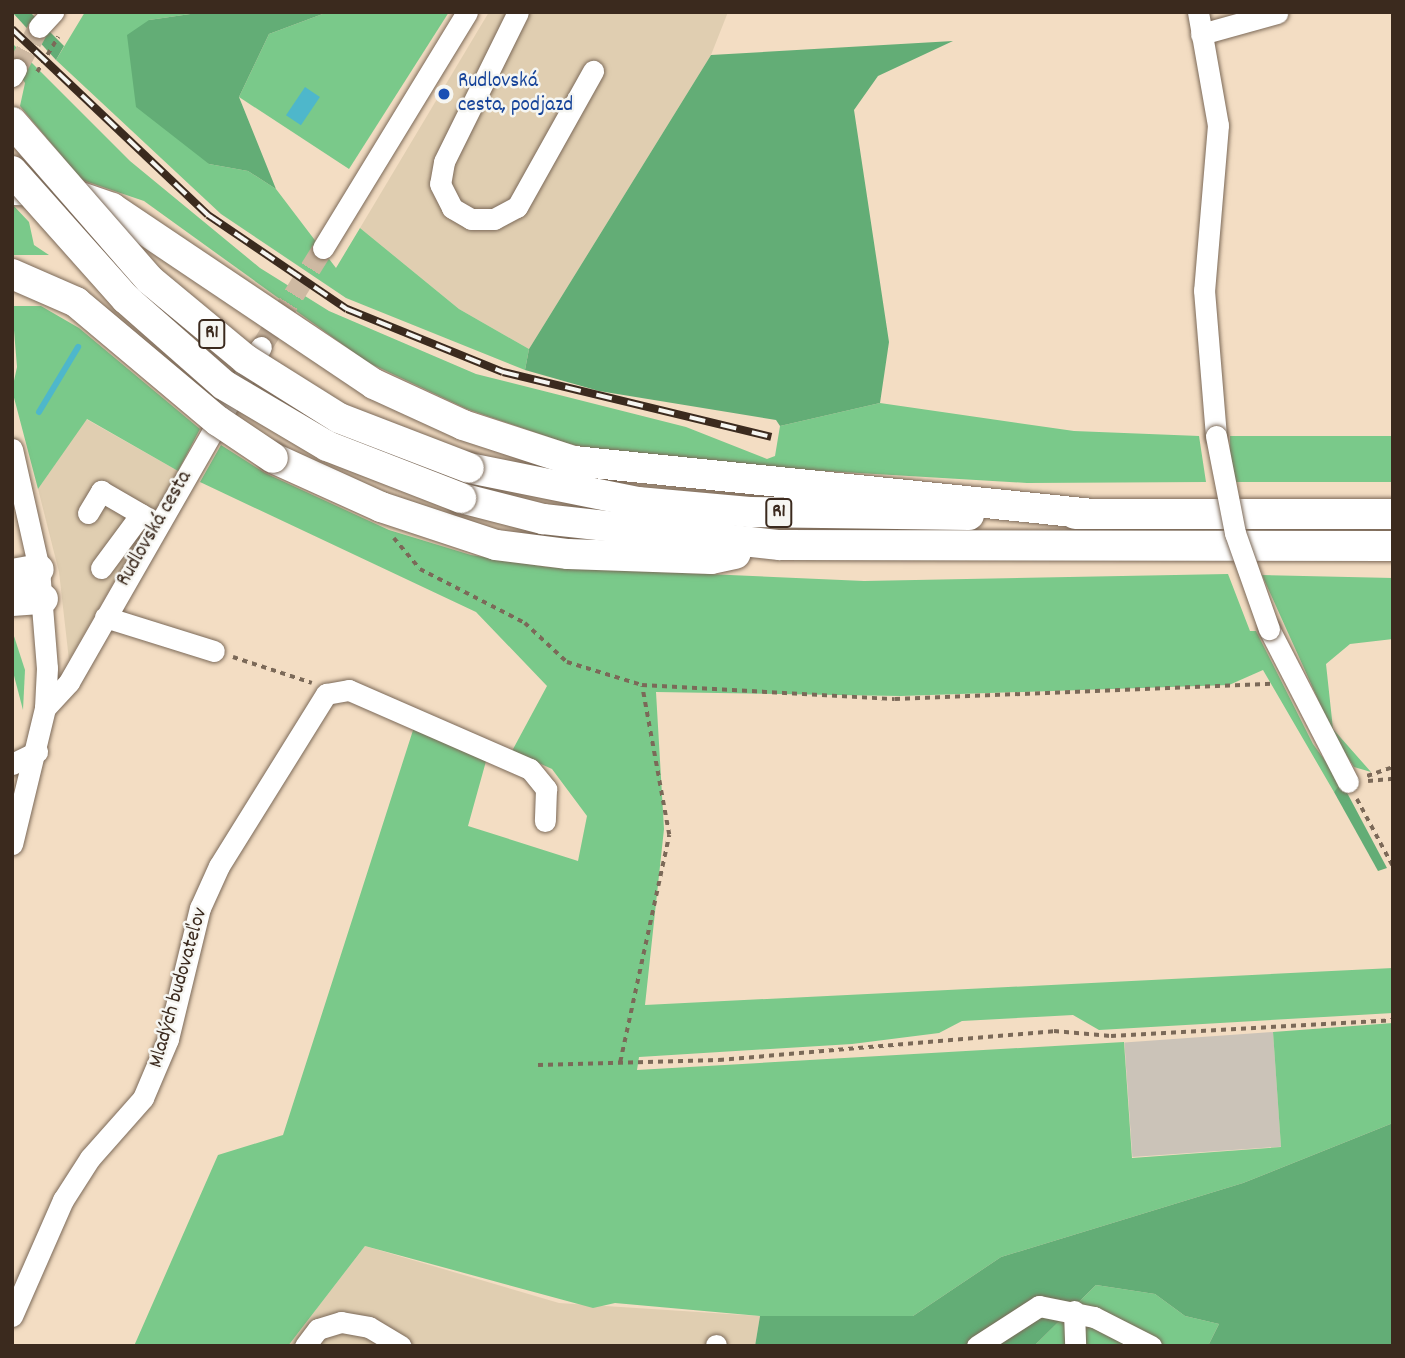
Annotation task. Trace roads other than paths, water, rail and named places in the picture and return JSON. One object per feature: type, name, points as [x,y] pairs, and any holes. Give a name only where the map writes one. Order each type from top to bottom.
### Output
[{"type":"highway","name":"R1","points":[[12,122],[150,280],[244,359],[339,418],[470,468],[638,502],[750,512],[1393,514]]},
{"type":"highway","name":"R1","points":[[12,171],[126,299],[224,385],[371,467],[461,498],[557,521],[780,545],[1393,546]]},
{"type":"highway","points":[[12,190],[85,196],[140,223],[374,384],[464,425],[562,458],[675,477],[874,488],[1093,514]]},
{"type":"highway","points":[[12,274],[76,302],[218,421],[273,458],[450,534],[568,554],[711,559],[780,545]]},
{"type":"highway","points":[[12,601],[43,599]]},
{"type":"street","points":[[323,248],[467,12]]},
{"type":"street","points":[[518,12],[444,162],[440,184],[452,208],[471,219],[494,219],[517,207],[593,71]]},
{"type":"street","points":[[1277,13],[1200,23],[1217,152],[1205,289],[1216,436],[1235,533],[1269,629],[1348,782]]},
{"type":"street","name":"Rudlovská cesta","points":[[46,708],[69,682],[105,617],[149,519],[261,347]]},
{"type":"street","name":"Rudlovská cesta","points":[[12,449],[25,572],[43,599],[46,708],[12,844]]},
{"type":"street","points":[[88,513],[101,491],[149,519],[101,568]]},
{"type":"street","points":[[105,617],[214,651]]},
{"type":"street","name":"Mladých budovateľov","points":[[12,1316],[62,1200],[90,1158],[143,1098],[167,1039],[200,908],[219,866],[326,694],[349,690],[481,747],[543,780],[545,821]]},
{"type":"street","points":[[12,764],[37,752]]},
{"type":"street","points":[[976,1346],[1027,1309],[1074,1311],[1151,1346]]},
{"type":"street","points":[[1074,1311],[1075,1346]]},
{"type":"street","points":[[305,1346],[317,1329],[341,1322],[369,1328],[401,1346]]},
{"type":"water","points":[[305,87],[320,97],[301,125],[286,115]]},
{"type":"waterway","points":[[39,412],[78,347]]},
{"type":"tunnel","points":[[16,69],[39,27]]},
{"type":"tunnel","points":[[261,347],[323,248]]},
{"type":"railway","points":[[12,29],[208,215],[347,309],[503,372],[771,437]]},
{"type":"place","name":"Rudlovská cesta, podjazd","points":[[444,94]]}]
